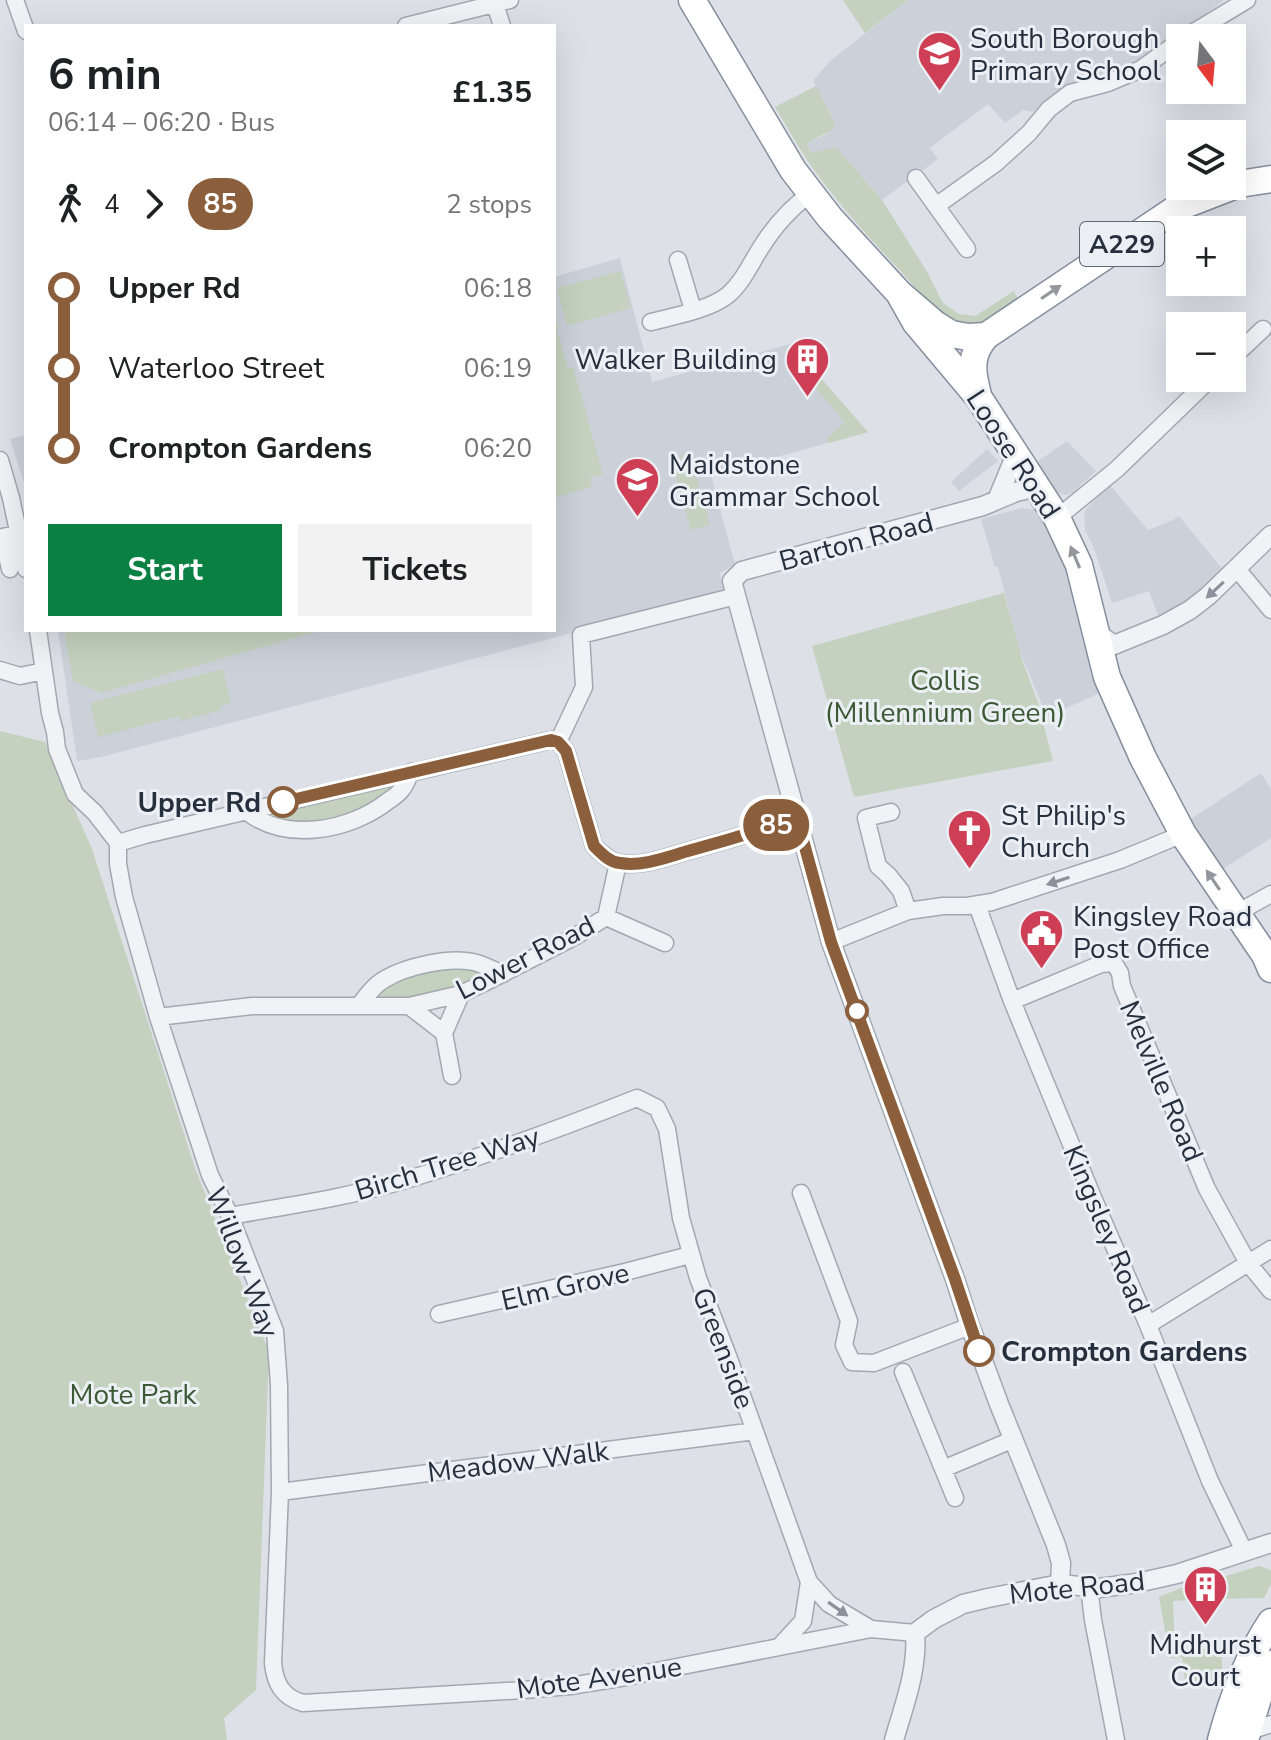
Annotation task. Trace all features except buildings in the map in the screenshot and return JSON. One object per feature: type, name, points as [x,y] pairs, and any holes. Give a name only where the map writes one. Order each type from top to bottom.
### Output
[{"type":"highway","name":"Loose Road","points":[[692,0],[810,194],[864,257],[935,324],[951,334],[986,336]]},
{"type":"highway","name":"A229","points":[[986,336],[1177,208],[1239,184],[1271,179]]},
{"type":"highway","name":"Loose Road","points":[[899,293],[916,323],[979,398],[1057,518],[1079,565],[1113,694],[1143,758],[1183,834],[1265,955],[1271,969]]},
{"type":"highway","points":[[979,398],[973,378],[973,362],[978,346],[986,336]]},
{"type":"highway","points":[[1222,1740],[1228,1712],[1243,1673],[1271,1622]]},
{"type":"highway","points":[[1255,1732],[1259,1695],[1271,1664]]},
{"type":"street","points":[[15,0],[24,25]]},
{"type":"street","points":[[1207,24],[1247,0]]},
{"type":"street","points":[[414,24],[502,2],[502,24]]},
{"type":"street","points":[[936,206],[996,163],[1029,133],[1049,109],[1070,93],[1108,83],[1141,69],[1166,51]]},
{"type":"street","points":[[916,178],[967,249]]},
{"type":"street","points":[[651,322],[714,303],[728,295],[771,232],[796,204],[810,194]]},
{"type":"street","points":[[678,260],[693,310]]},
{"type":"street","points":[[1246,345],[1263,329]]},
{"type":"street","points":[[1057,518],[1117,469],[1197,392]]},
{"type":"street","points":[[997,500],[1016,454]]},
{"type":"street","points":[[0,460],[19,533],[18,569]]},
{"type":"street","name":"Barton Road","points":[[736,596],[732,581],[742,571],[935,520],[1037,487]]},
{"type":"street","points":[[1096,632],[1114,645],[1123,643],[1190,610],[1271,535]]},
{"type":"street","points":[[1237,569],[1271,610]]},
{"type":"street","points":[[558,742],[584,687],[581,635],[736,596],[830,940],[970,1326],[1056,1545],[1061,1563],[1060,1584]]},
{"type":"street","points":[[38,632],[57,749],[75,794],[95,813],[118,843],[551,740],[558,742],[566,751],[594,846],[618,863],[644,862],[797,818]]},
{"type":"street","points":[[0,670],[20,676],[44,671]]},
{"type":"street","points":[[246,811],[257,820],[299,829],[322,829],[375,812],[402,790],[411,772]]},
{"type":"street","points":[[891,812],[866,818],[878,866],[901,891],[908,911]]},
{"type":"street","points":[[830,940],[908,911],[977,905],[1059,881],[1183,834]]},
{"type":"street","name":"Willow Way","points":[[118,843],[124,897],[158,1017],[210,1175],[230,1216],[275,1331],[280,1492],[273,1663],[275,1680],[283,1692]]},
{"type":"street","name":"Lower Road","points":[[158,1017],[252,1006],[409,1006],[461,994],[576,936],[606,917],[618,863]]},
{"type":"street","points":[[1235,914],[1271,894]]},
{"type":"street","name":"Kingsley Road","points":[[977,905],[1012,1001],[1210,1481],[1244,1551]]},
{"type":"street","points":[[606,917],[665,943]]},
{"type":"street","points":[[359,1006],[370,991],[385,979],[419,966],[462,961],[483,965],[503,974]]},
{"type":"street","name":"Melville Road","points":[[1012,1001],[1101,964],[1114,963],[1207,1189],[1248,1263],[1271,1291]]},
{"type":"street","points":[[452,1076],[444,1033],[461,994]]},
{"type":"street","points":[[409,1006],[444,1033]]},
{"type":"street","name":"Birch Tree Way","points":[[230,1216],[397,1183],[637,1098],[657,1108]]},
{"type":"street","name":"Greenside","points":[[657,1108],[667,1129],[690,1255],[809,1582],[829,1604],[871,1629]]},
{"type":"street","points":[[801,1193],[849,1321],[844,1345],[852,1362],[874,1363],[970,1326]]},
{"type":"street","points":[[1148,1325],[1271,1249]]},
{"type":"street","name":"Elm Grove","points":[[439,1314],[690,1255]]},
{"type":"street","points":[[903,1372],[955,1498]]},
{"type":"street","name":"Meadow Walk","points":[[280,1492],[755,1431]]},
{"type":"street","points":[[943,1469],[1014,1439]]},
{"type":"street","name":"Mote Road","points":[[915,1633],[963,1604],[1060,1584],[1099,1588],[1137,1583],[1271,1543]]},
{"type":"street","name":"Mote Road","points":[[1244,1551],[1271,1556]]},
{"type":"street","name":"Greenside","points":[[779,1647],[803,1621],[809,1582]]},
{"type":"street","points":[[1089,1587],[1116,1740]]},
{"type":"street","name":"Mote Avenue","points":[[283,1692],[294,1701],[303,1703],[570,1686],[871,1629],[915,1633]]},
{"type":"street","points":[[894,1740],[914,1669],[917,1653],[915,1633]]},
{"type":"street","points":[[1222,1740],[1255,1732]]},
{"type":"shaded area","name":"South Borough Primary School","points":[[908,0],[1225,0],[1190,24],[1166,24],[1166,41],[1131,65],[1073,85],[1033,112],[1023,110],[1005,123],[988,104],[930,148],[938,159],[882,200],[836,147],[812,153],[807,143],[827,134],[834,119],[813,81],[830,61]]},
{"type":"shaded area","name":"Maidstone Grammar School","points":[[620,258],[652,382],[790,344],[868,432],[711,475],[735,564],[720,573],[724,593],[77,761],[58,632],[556,632],[556,276]]},
{"type":"shaded area","points":[[24,436],[24,483],[10,439]]},
{"type":"shaded area","points":[[1067,441],[1096,471],[1072,493],[1065,495],[1054,491],[1034,464]]},
{"type":"shaded area","points":[[987,449],[998,461],[959,491],[951,482]]},
{"type":"shaded area","points":[[1110,485],[1148,530],[1179,516],[1224,571],[1211,589],[1160,621],[1149,591],[1112,603],[1085,530],[1084,515],[1086,509]]},
{"type":"shaded area","points":[[1022,508],[1037,510],[1065,541],[1106,690],[1047,717],[1019,649],[998,567],[995,567],[981,519]]},
{"type":"shaded area","points":[[1261,773],[1271,789],[1271,838],[1223,869],[1191,819]]},
{"type":"green space","points":[[843,0],[908,0],[865,33]]},
{"type":"green space","points":[[816,86],[834,120],[834,129],[807,143],[811,153],[836,147],[882,200],[943,303],[959,314],[975,316],[1014,291],[1019,301],[991,319],[967,324],[943,314],[922,294],[826,186],[775,107]]},
{"type":"green space","points":[[620,271],[631,308],[567,326],[557,288]]},
{"type":"green space","points":[[556,320],[568,368],[573,367],[603,474],[590,478],[592,487],[556,497]]},
{"type":"green space","points":[[797,351],[868,432],[829,443],[827,439],[845,422],[790,358]]},
{"type":"green space","points":[[684,454],[692,461],[710,525],[691,530],[674,470],[683,467],[680,455]]},
{"type":"green space","name":"Collis (Millennium Green)","points":[[1004,593],[1053,761],[854,797],[812,646]]},
{"type":"green space","points":[[64,632],[315,632],[101,693],[73,681]]},
{"type":"green space","points":[[223,669],[231,703],[220,706],[221,710],[181,721],[179,716],[98,737],[90,703]]},
{"type":"green space","name":"Mote Park","points":[[0,731],[45,742],[92,849],[196,1171],[269,1352],[256,1690],[224,1718],[227,1740],[0,1740]]},
{"type":"green space","points":[[395,784],[397,787],[354,816],[309,824],[270,819],[269,815]]},
{"type":"green space","points":[[445,969],[481,970],[483,973],[468,982],[432,994],[380,1000],[377,996],[398,981]]},
{"type":"green space","points":[[1259,1566],[1271,1570],[1271,1584],[1264,1598],[1203,1599],[1207,1595],[1207,1585],[1216,1579]]},
{"type":"green space","points":[[1193,1583],[1190,1600],[1173,1601],[1174,1631],[1179,1632],[1180,1650],[1221,1648],[1223,1680],[1185,1681],[1182,1657],[1170,1658],[1159,1597]]},
{"type":"bus line","name":"85","points":[[283,802],[551,740],[558,742],[566,751],[594,846],[618,863],[661,858],[797,818],[831,942],[979,1351]]},
{"type":"place","name":"South Borough Primary School","points":[[939,93]]},
{"type":"place","name":"Walker Building","points":[[808,398]]},
{"type":"place","name":"Maidstone Grammar School","points":[[638,519]]},
{"type":"place","name":"Upper Rd","points":[[283,802]]},
{"type":"place","name":"St Philip's Church","points":[[970,870]]},
{"type":"place","name":"Kingsley Road Post Office","points":[[1042,971]]},
{"type":"place","name":"Crompton Gardens","points":[[979,1351]]},
{"type":"place","name":"Midhurst Court","points":[[1205,1626]]}]
